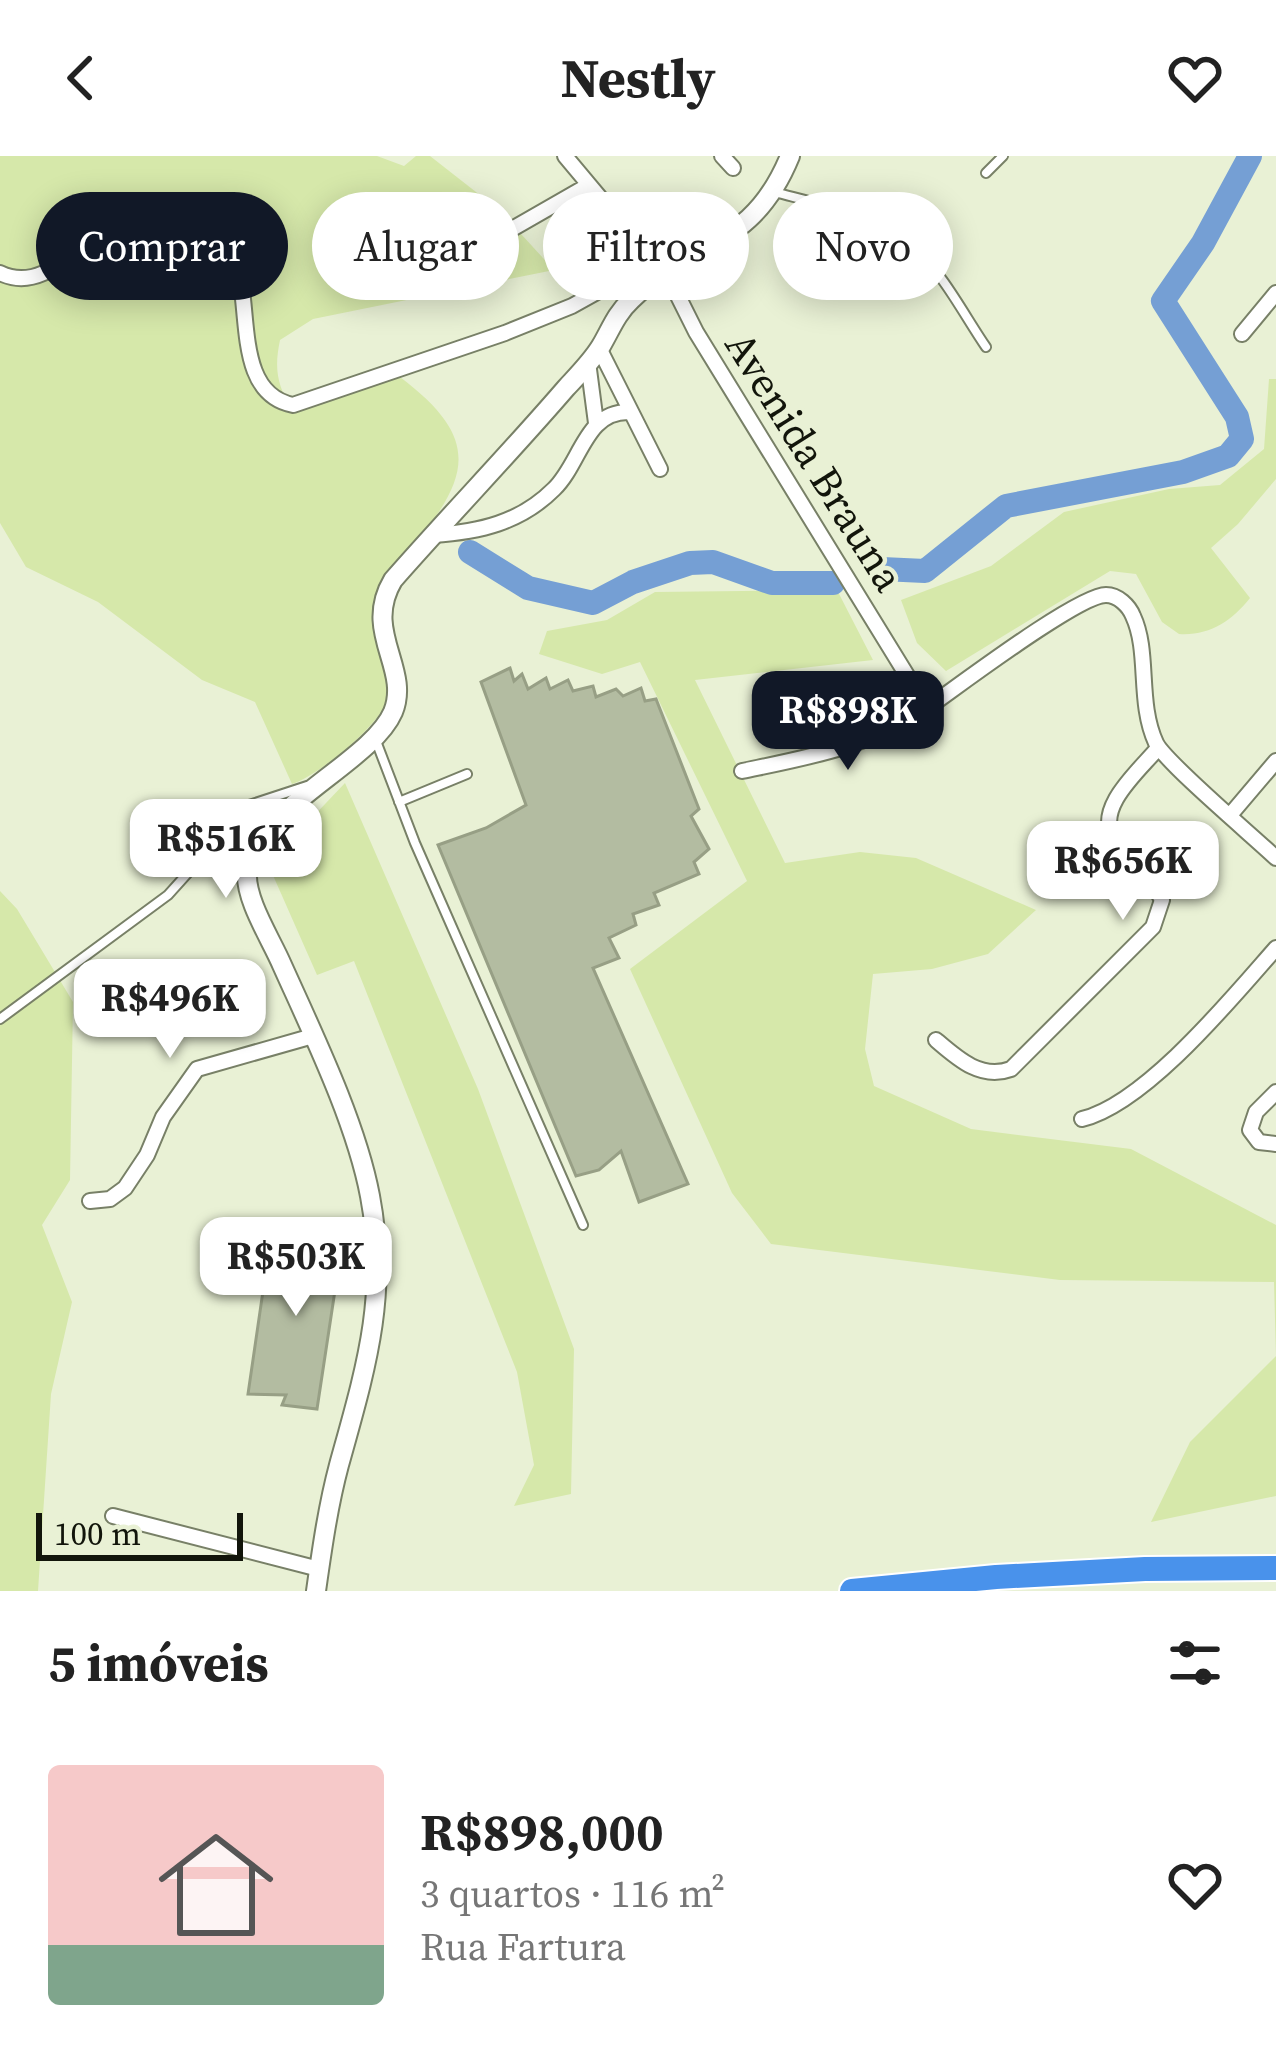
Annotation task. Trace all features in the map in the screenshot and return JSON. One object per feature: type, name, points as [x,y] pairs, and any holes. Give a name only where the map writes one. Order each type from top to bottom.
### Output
[{"type":"highway","points":[[853,1591],[996,1577],[1273,1567]]},
{"type":"street","name":"Avenida Brauna","points":[[565,156],[592,192]]},
{"type":"street","points":[[749,222],[774,191],[790,156]]},
{"type":"street","points":[[519,225],[587,186]]},
{"type":"street","points":[[0,273],[20,280],[35,278],[127,214],[155,207],[187,212],[223,233],[232,247],[241,276],[244,322],[261,383],[277,399],[293,405],[404,370],[586,300]]},
{"type":"street","points":[[1242,334],[1276,293]]},
{"type":"street","points":[[316,1591],[338,1470],[376,1320],[369,1191],[314,1036],[247,878],[257,847],[314,785],[374,738],[387,722],[396,700],[381,621],[382,602],[394,580],[594,355],[614,318],[631,300]]},
{"type":"street","name":"Avenida Brauna","points":[[678,300],[927,709]]},
{"type":"street","points":[[594,355],[660,469]]},
{"type":"street","points":[[594,355],[596,423]]},
{"type":"street","points":[[433,535],[492,527],[532,507],[564,478],[596,423],[612,413],[629,412]]},
{"type":"street","points":[[742,771],[858,745],[891,732],[1074,608],[1103,595],[1113,596],[1132,612],[1136,625],[1143,700],[1157,748],[1276,858]]},
{"type":"street","points":[[936,1040],[980,1070],[998,1074],[1011,1069],[1153,927],[1162,900],[1152,880],[1111,836],[1108,818],[1115,800],[1157,748]]},
{"type":"street","points":[[1231,814],[1276,761]]},
{"type":"street","points":[[1082,1119],[1130,1096],[1276,948]]},
{"type":"street","points":[[90,1201],[110,1199],[125,1187],[147,1155],[163,1117],[197,1069],[314,1036]]},
{"type":"street","points":[[1276,1092],[1256,1112],[1250,1130],[1253,1138],[1276,1144]]},
{"type":"street","points":[[113,1516],[319,1569]]},
{"type":"lane","points":[[986,173],[1003,156]]},
{"type":"lane","points":[[774,191],[834,208],[903,240],[923,257],[986,347]]},
{"type":"lane","points":[[374,738],[583,1225]]},
{"type":"lane","points":[[398,802],[467,774]]},
{"type":"lane","points":[[0,1019],[168,895],[249,805],[314,785]]},
{"type":"green space","points":[[0,156],[377,156],[404,166],[416,156],[430,156],[476,192],[312,192],[312,300],[406,300],[313,319],[280,340],[278,376],[292,410],[400,377],[446,421],[456,441],[458,461],[444,503],[384,585],[382,627],[390,692],[386,704],[334,759],[292,784],[255,702],[202,680],[98,602],[26,567],[0,523]]},
{"type":"green space","points":[[519,232],[543,258],[543,272],[519,277]]},
{"type":"green space","points":[[1269,379],[1276,379],[1276,479],[1211,548],[1250,598],[1228,620],[1210,630],[1179,634],[1162,622],[1136,574],[1110,571],[946,671],[917,643],[901,600],[991,566],[1064,512],[1169,489],[1220,485],[1264,449]]},
{"type":"green space","points":[[837,590],[873,660],[695,680],[785,863],[860,852],[916,858],[1036,910],[988,954],[932,969],[873,974],[865,1049],[874,1086],[971,1129],[1131,1149],[1276,1225],[1276,1356],[1274,1282],[1060,1280],[771,1244],[732,1193],[630,969],[747,881],[640,662],[602,674],[539,654],[547,631],[607,620],[655,592]]},
{"type":"green space","points":[[345,783],[478,1089],[574,1349],[571,1494],[514,1506],[534,1465],[517,1372],[354,961],[317,975],[268,864]]},
{"type":"green space","points":[[0,891],[17,909],[73,1002],[70,1180],[42,1225],[72,1302],[51,1394],[38,1591],[0,1591]]},
{"type":"green space","points":[[1276,1356],[1276,1496],[1151,1522],[1190,1442]]},
{"type":"building","points":[[510,668],[514,681],[522,674],[528,689],[546,678],[550,689],[568,680],[573,691],[593,686],[596,697],[616,689],[623,696],[641,688],[645,701],[656,699],[699,809],[691,816],[709,849],[694,862],[699,874],[654,893],[659,905],[633,914],[636,925],[609,938],[619,958],[593,968],[688,1184],[639,1202],[621,1151],[599,1170],[576,1176],[438,845],[486,828],[526,805],[481,682]]},
{"type":"building","points":[[307,1230],[329,1236],[331,1230],[344,1231],[317,1409],[282,1405],[286,1395],[248,1394],[270,1243],[286,1250],[289,1237],[303,1240]]},
{"type":"waterway","points":[[882,569],[925,571],[1006,506],[1183,472],[1228,456],[1242,439],[1237,417],[1163,301],[1203,243],[1250,156]]},
{"type":"waterway","points":[[470,552],[528,588],[593,603],[633,582],[690,563],[713,562],[772,583],[833,583]]}]
